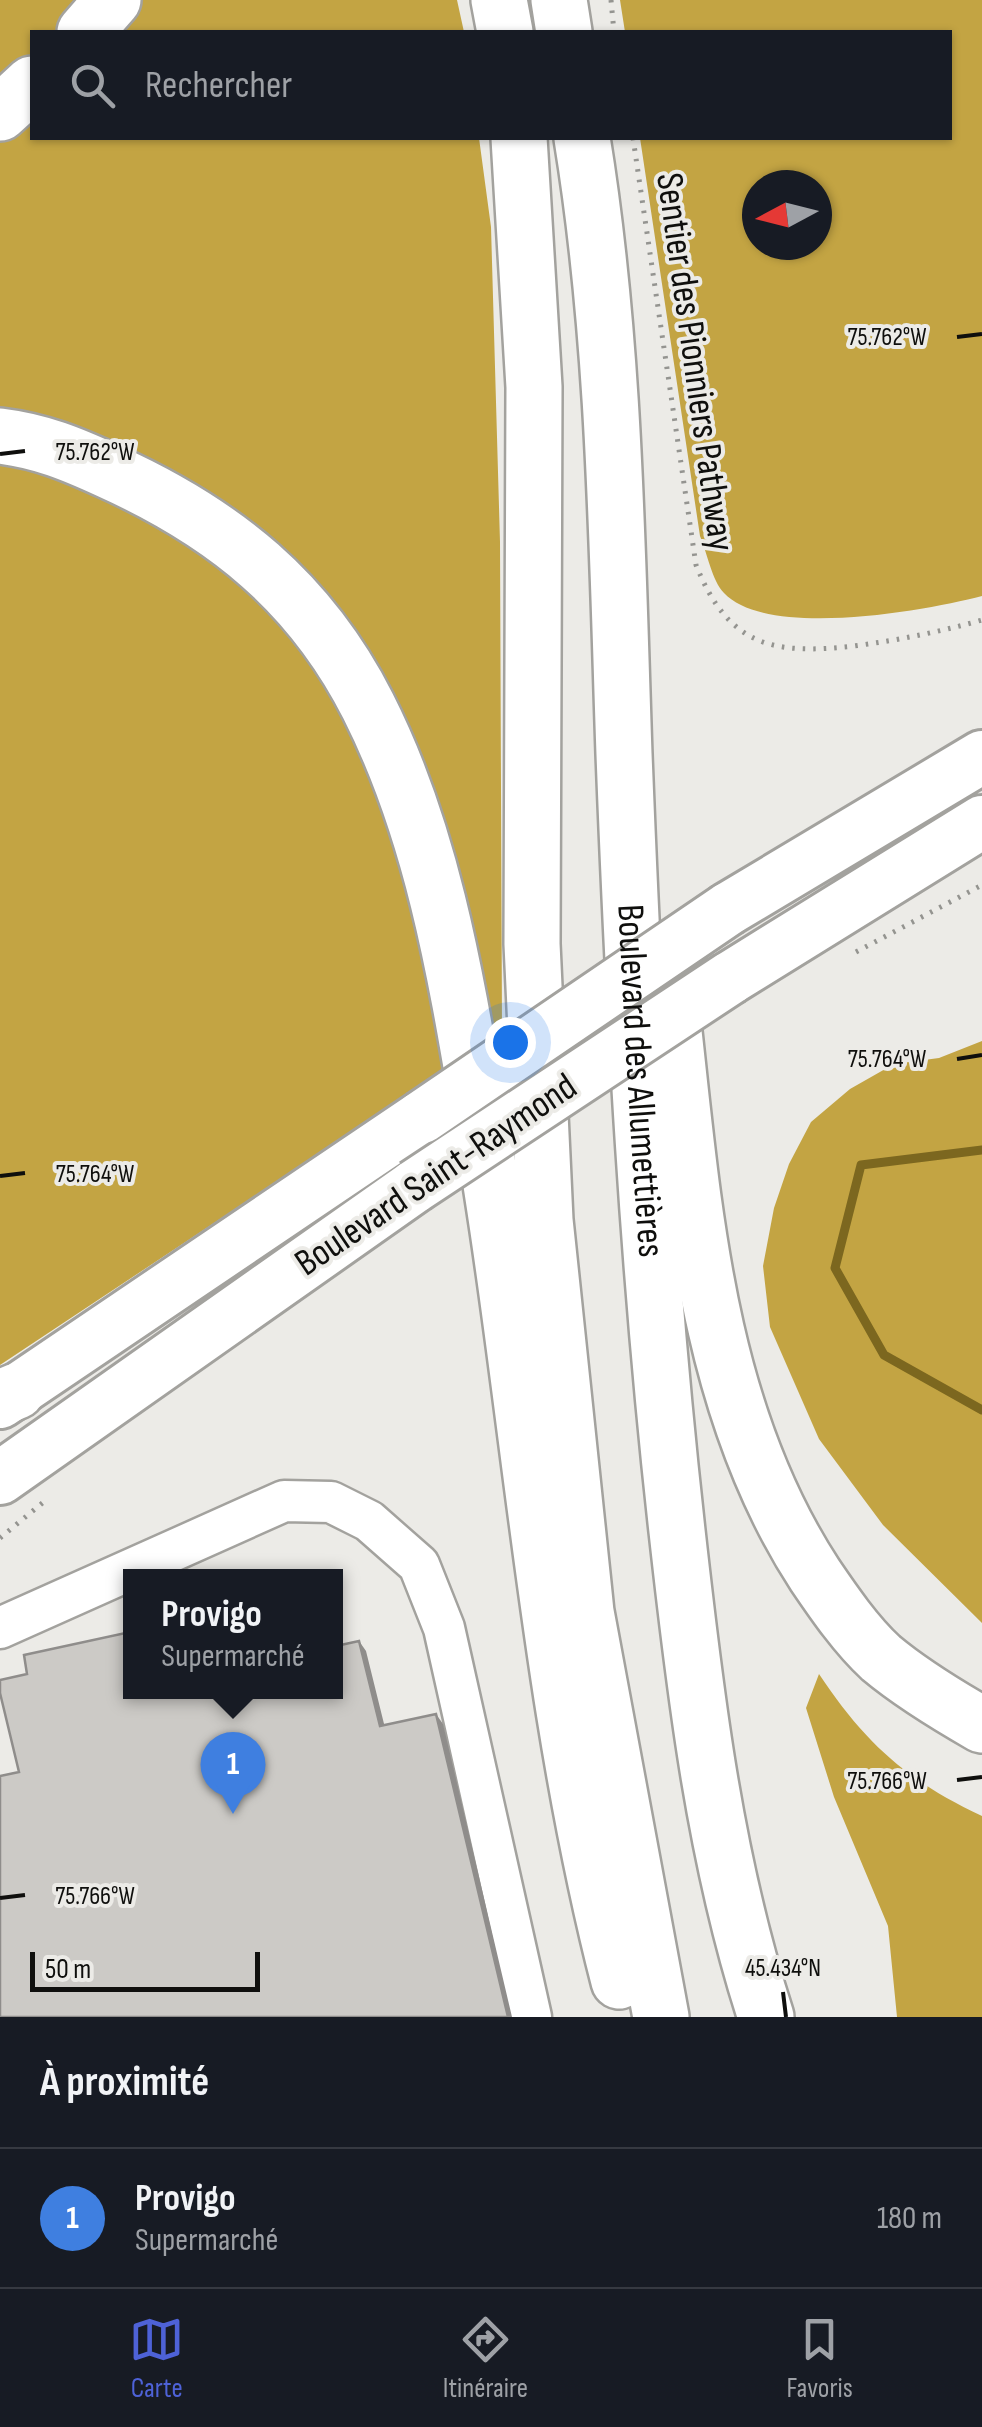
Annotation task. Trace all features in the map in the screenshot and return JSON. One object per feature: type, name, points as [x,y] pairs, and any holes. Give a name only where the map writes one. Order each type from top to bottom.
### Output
[{"type":"highway","points":[[87,30],[113,0]]},
{"type":"highway","points":[[499,0],[505,30]]},
{"type":"highway","points":[[559,0],[564,30]]},
{"type":"highway","points":[[0,112],[30,86]]},
{"type":"highway","points":[[519,140],[534,388],[532,944],[545,1220],[586,1612],[661,2017]]},
{"type":"highway","name":"Boulevard des Allumettières","points":[[582,140],[602,311],[616,546],[640,1127],[664,1405],[693,1672],[733,1883],[766,2017]]},
{"type":"highway","points":[[0,436],[42,441],[179,502],[278,579],[340,658],[389,750],[423,844],[461,1004],[502,1245],[552,1644],[586,1856],[628,2017]]},
{"type":"highway","points":[[616,546],[703,1275],[734,1404],[759,1473],[792,1540],[835,1604],[880,1656],[941,1702],[982,1725]]},
{"type":"main road","name":"Boulevard Saint-Raymond","points":[[6,1397],[728,909],[982,756]]},
{"type":"main road","name":"Boulevard Saint-Raymond","points":[[0,1478],[414,1186],[730,978],[982,822]]},
{"type":"lane","points":[[133,1569],[284,1502],[332,1502],[369,1521],[419,1565],[444,1628],[531,2017]]},
{"type":"lane","points":[[0,1628],[123,1573]]},
{"type":"path","points":[[611,0],[614,30]]},
{"type":"path","name":"Sentier des Pionniers Pathway","points":[[634,140],[696,565],[709,598],[748,637],[803,652],[914,638],[982,620]]},
{"type":"path","points":[[844,958],[982,886]]},
{"type":"shaded area","points":[[0,0],[457,0],[464,30],[30,30],[30,140],[479,140],[491,227],[500,542],[502,1032],[0,1365]]},
{"type":"shaded area","points":[[620,0],[982,0],[982,596],[887,614],[810,618],[774,615],[745,607],[724,593],[700,536],[640,140],[952,140],[952,30],[625,30]]},
{"type":"shaded area","points":[[982,1041],[982,1623],[883,1525],[819,1439],[770,1327],[763,1266],[774,1208],[789,1164],[811,1122],[850,1089],[894,1064],[939,1058]]},
{"type":"shaded area","points":[[819,1674],[853,1720],[890,1758],[931,1789],[982,1816],[982,2017],[897,2017],[888,1926],[834,1797],[806,1708]]},
{"type":"building","points":[[123,1634],[123,1699],[343,1699],[343,1644],[359,1641],[380,1726],[436,1714],[508,2017],[0,2017],[0,1776],[19,1772],[0,1680],[27,1674],[24,1655]]},
{"type":"waterway","points":[[982,1150],[861,1165],[835,1268],[884,1355],[982,1410]]},
{"type":"place","name":"Provigo","points":[[233,1814]]}]
